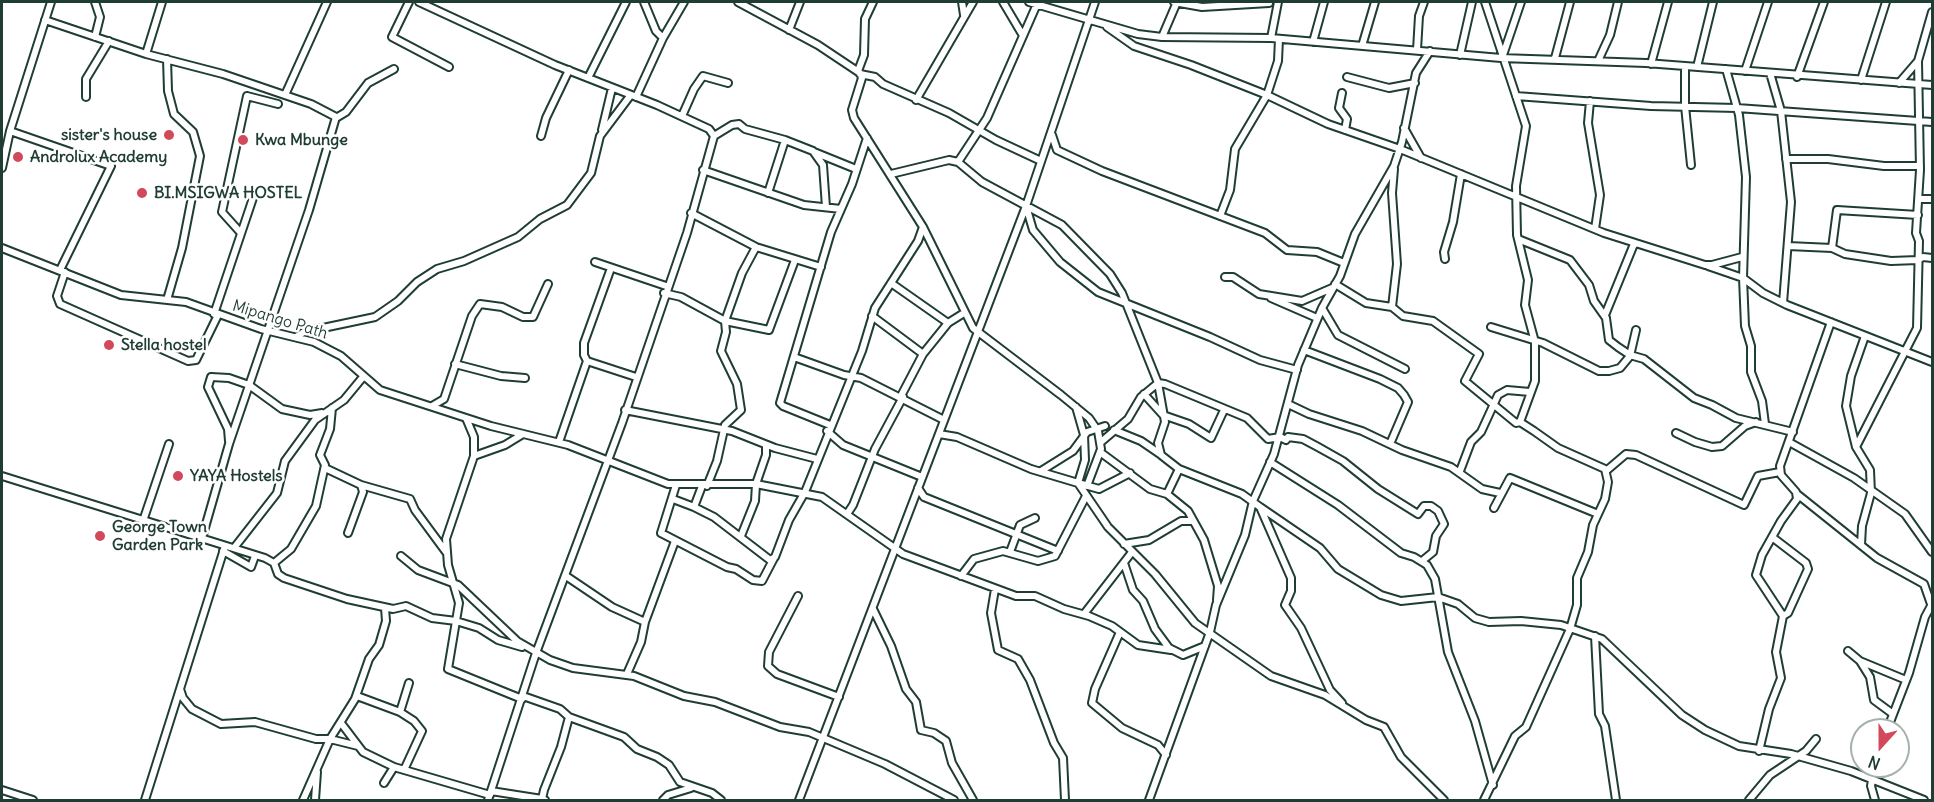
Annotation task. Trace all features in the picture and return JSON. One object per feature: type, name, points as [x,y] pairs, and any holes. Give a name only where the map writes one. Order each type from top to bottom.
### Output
[{"type":"street","points":[[2,168],[10,132],[51,2]]},
{"type":"street","points":[[95,2],[100,16],[95,37]]},
{"type":"street","points":[[146,54],[162,2]]},
{"type":"street","points":[[285,95],[327,2]]},
{"type":"street","points":[[409,2],[392,37],[431,60],[449,67]]},
{"type":"street","points":[[419,2],[569,70],[682,116],[709,129],[714,136]]},
{"type":"street","points":[[588,78],[626,2]]},
{"type":"street","points":[[644,2],[656,31],[663,38]]},
{"type":"street","points":[[600,136],[633,96],[684,2]]},
{"type":"street","points":[[738,2],[747,3],[789,30],[819,45],[859,73],[875,77],[916,100],[1041,161]]},
{"type":"street","points":[[789,30],[800,2]]},
{"type":"street","points":[[873,2],[866,19],[864,58],[859,73],[861,81],[852,112],[923,227],[964,313],[978,333],[1089,418],[1141,441],[1179,469],[1242,494],[1320,548],[1338,569],[1381,595],[1401,600],[1438,597],[1458,604],[1475,618],[1489,622],[1521,621],[1561,625],[1594,636],[1609,644],[1691,722],[1732,743],[1759,751],[1797,756],[1872,779],[1924,801]]},
{"type":"street","points":[[962,2],[964,16]]},
{"type":"street","points":[[916,100],[974,2]]},
{"type":"street","points":[[1003,2],[1022,34]]},
{"type":"street","points":[[1029,2],[1090,18],[1105,25],[1138,34],[1162,37],[1271,38],[1502,58],[1555,58],[1651,64],[1797,77],[1932,85]]},
{"type":"street","points":[[799,801],[1026,206],[1095,2]]},
{"type":"street","points":[[1162,37],[1176,2],[1202,6],[1267,2],[1277,5],[1271,38]]},
{"type":"street","points":[[1313,42],[1324,2]]},
{"type":"street","points":[[1362,46],[1375,2]]},
{"type":"street","points":[[1417,50],[1419,16],[1424,2]]},
{"type":"street","points":[[1460,55],[1472,2]]},
{"type":"street","points":[[1485,2],[1526,126],[1516,186],[1518,239],[1528,280],[1525,305],[1535,342],[1533,359],[1535,381],[1534,391],[1530,392],[1520,422]]},
{"type":"street","points":[[1502,58],[1521,2]]},
{"type":"street","points":[[1555,58],[1570,2]]},
{"type":"street","points":[[1598,61],[1610,35],[1618,2]]},
{"type":"street","points":[[1651,64],[1668,2]]},
{"type":"street","points":[[1697,67],[1713,2]]},
{"type":"street","points":[[1745,71],[1768,2]]},
{"type":"street","points":[[1797,77],[1824,2]]},
{"type":"street","points":[[1861,80],[1886,2]]},
{"type":"street","points":[[958,162],[980,130],[1022,34],[1041,4]]},
{"type":"street","points":[[1856,447],[1917,328],[1920,166],[1918,61],[1932,12]]},
{"type":"street","points":[[45,20],[146,54],[285,95],[320,107],[336,118]]},
{"type":"street","points":[[1105,25],[1134,46],[1267,95],[1345,129],[1634,244],[1705,264],[1743,278],[1763,293],[1783,303],[1932,362]]},
{"type":"street","points":[[1221,216],[1230,190],[1235,149],[1267,95],[1278,61],[1279,39]]},
{"type":"street","points":[[86,97],[86,79],[109,41]]},
{"type":"street","points":[[1216,606],[1245,535],[1253,501],[1280,437],[1304,350],[1355,234],[1394,166],[1400,149],[1416,73],[1430,51]]},
{"type":"street","points":[[167,59],[168,91],[174,114],[193,132],[200,156],[182,248],[167,300]]},
{"type":"street","points":[[1899,83],[1918,61]]},
{"type":"street","points":[[1685,67],[1685,106],[1691,165]]},
{"type":"street","points":[[202,538],[229,444],[309,210],[336,118],[346,112],[368,83],[394,69]]},
{"type":"street","points":[[1726,69],[1737,108],[1746,177],[1742,257],[1745,326],[1751,346],[1751,372],[1762,401],[1765,423]]},
{"type":"street","points":[[542,136],[546,118],[569,70]]},
{"type":"street","points":[[1770,73],[1781,111],[1791,202],[1783,303]]},
{"type":"street","points":[[682,116],[694,89],[703,76],[728,83]]},
{"type":"street","points":[[1347,78],[1389,88],[1415,83]]},
{"type":"street","points":[[296,337],[304,332],[375,317],[417,282],[437,269],[464,261],[518,237],[540,219],[567,205],[591,173],[612,88]]},
{"type":"street","points":[[1342,93],[1339,108],[1347,119],[1345,129]]},
{"type":"street","points":[[240,232],[222,212],[247,96],[278,104]]},
{"type":"street","points":[[1516,96],[1652,106],[1737,108],[1932,122]]},
{"type":"street","points":[[1590,101],[1588,123],[1600,195],[1595,229]]},
{"type":"street","points":[[490,796],[536,653],[608,462],[665,289],[687,233],[714,136],[732,125],[739,124],[745,129],[785,140],[856,168]]},
{"type":"street","points":[[1404,128],[1421,158]]},
{"type":"street","points":[[10,132],[111,166],[62,271],[57,296],[60,304],[188,361],[196,360],[216,314],[240,232],[254,195]]},
{"type":"street","points":[[1051,132],[1055,148],[1062,153],[1135,185],[1265,233],[1287,250],[1317,252],[1344,263]]},
{"type":"street","points":[[867,138],[820,267],[781,405],[829,428],[840,443],[922,477]]},
{"type":"street","points":[[768,194],[785,140]]},
{"type":"street","points":[[814,152],[823,165],[826,207]]},
{"type":"street","points":[[1786,159],[1828,159],[1884,166],[1920,166]]},
{"type":"street","points":[[891,174],[950,160],[958,162],[982,182],[1062,225],[1110,274],[1126,304],[1158,383],[1165,422],[1158,443],[1161,455]]},
{"type":"street","points":[[1392,307],[1398,264],[1392,193],[1394,166]]},
{"type":"street","points":[[703,170],[768,194],[814,207],[841,209]]},
{"type":"street","points":[[1445,259],[1444,252],[1453,222],[1461,174]]},
{"type":"street","points":[[1919,199],[1932,199]]},
{"type":"street","points":[[1026,206],[1033,230],[1060,262],[1098,292],[1217,339],[1260,360],[1297,370]]},
{"type":"street","points":[[1832,248],[1837,210],[1918,215]]},
{"type":"street","points":[[691,213],[756,247],[820,267]]},
{"type":"street","points":[[676,486],[661,533],[753,580],[762,581],[775,557],[789,520],[805,492],[852,375],[872,316],[918,241],[923,227]]},
{"type":"street","points":[[1518,239],[1570,260],[1589,285],[1593,298],[1605,315],[1609,340],[1630,355],[1644,359],[1694,398],[1736,418],[1765,423],[1793,432]]},
{"type":"street","points":[[1605,315],[1634,244]]},
{"type":"street","points":[[1788,246],[1832,248],[1845,254],[1891,261],[1932,258]]},
{"type":"street","points":[[694,507],[717,461],[723,429],[728,421],[741,410],[737,384],[721,351],[726,332],[725,321],[742,273],[756,247]]},
{"type":"street","name":"Mipango Path","points":[[2,248],[130,298],[186,302],[267,331],[296,337],[336,352],[380,390],[466,418],[559,442],[676,486],[756,484],[805,492],[827,499],[894,550],[995,589],[1016,596],[1035,596],[1064,609],[1083,614],[1120,632],[1138,645],[1189,655],[1205,646]]},
{"type":"street","points":[[1705,264],[1712,265],[1742,257]]},
{"type":"street","points":[[595,262],[665,289],[725,321],[769,330],[795,260]]},
{"type":"street","points":[[611,268],[584,343],[584,355],[587,361],[636,377]]},
{"type":"street","points":[[1225,277],[1233,277],[1246,287],[1317,318]]},
{"type":"street","points":[[891,283],[948,323]]},
{"type":"street","points":[[431,406],[444,399],[472,316],[480,304],[502,307],[523,317],[533,316],[548,284]]},
{"type":"street","points":[[1334,286],[1366,303],[1392,307],[1403,316],[1433,321],[1479,354],[1465,381],[1516,423],[1520,422],[1558,448],[1606,471]]},
{"type":"street","points":[[1271,297],[1302,301],[1334,286]]},
{"type":"street","points":[[1322,308],[1338,335],[1405,369]]},
{"type":"street","points":[[847,514],[853,505],[872,456],[923,354],[948,323],[964,313]]},
{"type":"street","points":[[872,316],[923,354]]},
{"type":"street","points":[[1780,472],[1831,322]]},
{"type":"street","points":[[1491,327],[1535,342],[1599,371],[1620,368],[1630,355],[1636,330]]},
{"type":"street","points":[[1861,545],[1862,526],[1871,493],[1870,470],[1856,447],[1846,411],[1847,394],[1865,336]]},
{"type":"street","points":[[1304,350],[1398,388],[1408,402],[1390,444]]},
{"type":"street","points":[[794,357],[844,375],[852,375],[902,397],[944,420]]},
{"type":"street","points":[[559,442],[587,361]]},
{"type":"street","points":[[455,364],[501,376],[525,378]]},
{"type":"street","points":[[229,444],[228,429],[208,387],[209,378],[229,378],[249,385],[282,409],[310,415],[322,413],[344,400],[363,377]]},
{"type":"street","points":[[1101,442],[1128,419],[1144,394],[1158,383]]},
{"type":"street","points":[[1158,383],[1247,418],[1268,439],[1280,437],[1286,440],[1288,437],[1303,439],[1342,461],[1378,489],[1418,514],[1424,506],[1431,506],[1443,518],[1443,528],[1436,536],[1433,552],[1422,561]]},
{"type":"street","points":[[1460,471],[1471,442],[1481,432],[1498,395],[1507,390],[1530,392]]},
{"type":"street","points":[[1144,394],[1163,415],[1189,424],[1211,438],[1224,410]]},
{"type":"street","points":[[1288,404],[1460,471],[1482,489],[1500,493]]},
{"type":"street","points":[[1076,407],[1084,435],[1085,460],[1078,483],[1107,527],[1155,573],[1194,623],[1271,676],[1313,689],[1384,727],[1401,757],[1444,801]]},
{"type":"street","points":[[274,563],[291,549],[316,506],[325,468],[320,455],[330,429],[332,408]]},
{"type":"street","points":[[625,410],[740,433],[766,445],[817,459]]},
{"type":"street","points":[[234,548],[277,492],[285,461],[322,413]]},
{"type":"street","points":[[466,418],[474,437],[474,456],[446,539],[459,603],[448,669],[522,698],[560,709],[568,717],[624,737],[636,749],[661,759],[670,766],[679,781],[691,788],[710,793],[721,801]]},
{"type":"street","points":[[1087,486],[1100,452],[1101,442],[1089,418]]},
{"type":"street","points":[[1676,433],[1703,445],[1722,446],[1745,426],[1756,421]]},
{"type":"street","points":[[1040,471],[1073,451],[1084,435],[1105,426]]},
{"type":"street","points":[[474,456],[505,445],[523,434]]},
{"type":"street","points":[[939,434],[972,442],[1040,471],[1099,489],[1130,473]]},
{"type":"street","points":[[1789,442],[1856,479],[1871,493],[1908,516],[1932,552]]},
{"type":"street","points":[[143,521],[169,444]]},
{"type":"street","points":[[741,536],[755,501],[756,484],[766,455],[766,445]]},
{"type":"street","points":[[1100,452],[1150,489],[1167,494],[1184,506],[1204,540],[1213,570],[1213,578],[1218,586],[1210,632],[1149,801]]},
{"type":"street","points":[[1606,471],[1626,454],[1636,455],[1744,505],[1758,476],[1780,472]]},
{"type":"street","points":[[1270,462],[1338,505],[1401,553],[1422,561],[1435,579],[1448,652],[1475,721],[1493,785]]},
{"type":"street","points":[[325,468],[361,484],[410,499],[414,510],[448,555]]},
{"type":"street","points":[[1167,494],[1179,469]]},
{"type":"street","points":[[1484,801],[1515,736],[1527,727],[1570,628],[1577,605],[1578,578],[1608,486],[1606,471]]},
{"type":"street","points":[[1780,472],[1797,494],[1877,558],[1924,584],[1932,605],[1925,617],[1892,718]]},
{"type":"street","points":[[2,476],[202,538],[251,567],[255,556]]},
{"type":"street","points":[[1494,508],[1510,478],[1598,514]]},
{"type":"street","points":[[348,533],[363,492],[361,484]]},
{"type":"street","points":[[918,488],[924,497],[1058,551]]},
{"type":"street","points":[[1759,751],[1769,709],[1781,678],[1776,652],[1783,616],[1756,577],[1762,555],[1797,494]]},
{"type":"street","points":[[961,576],[974,559],[1004,551],[1041,561],[1055,556],[1086,496]]},
{"type":"street","points":[[673,499],[714,517],[770,560],[775,557]]},
{"type":"street","points":[[1260,507],[1291,578],[1291,591],[1285,605],[1301,628],[1330,690],[1349,709]]},
{"type":"street","points":[[1010,552],[1021,524],[1035,518]]},
{"type":"street","points":[[1124,544],[1149,540],[1181,521],[1192,521]]},
{"type":"street","points":[[1772,537],[1806,563],[1808,570],[1788,613],[1783,616]]},
{"type":"street","points":[[627,674],[641,642],[645,622],[675,541]]},
{"type":"street","points":[[224,549],[234,548],[274,563],[278,574],[284,578],[386,608],[406,606],[432,618],[456,621],[479,628],[498,640],[527,648]]},
{"type":"street","points":[[145,801],[224,549]]},
{"type":"street","points":[[1083,614],[1132,552]]},
{"type":"street","points":[[401,556],[418,570],[456,584],[527,648],[536,653],[573,668],[627,674],[684,696],[715,702],[780,727],[809,732],[885,764],[939,797],[954,801]]},
{"type":"street","points":[[1124,563],[1133,590],[1141,598],[1155,629],[1171,650]]},
{"type":"street","points":[[566,576],[612,606],[645,622]]},
{"type":"street","points":[[995,589],[991,613],[998,650],[1018,659],[1030,680],[1054,743],[1063,758],[1065,801]]},
{"type":"street","points":[[798,596],[769,652],[768,666],[777,675],[839,697]]},
{"type":"street","points":[[303,801],[330,739],[357,696],[369,659],[379,645],[386,621],[386,608]]},
{"type":"street","points":[[873,609],[891,646],[906,689],[916,702],[921,730],[934,733],[946,741],[952,763],[973,801]]},
{"type":"street","points":[[1120,632],[1092,695],[1092,703],[1122,728],[1158,745],[1166,755]]},
{"type":"street","points":[[1594,636],[1599,714],[1605,726],[1616,801]]},
{"type":"street","points":[[1848,651],[1860,661],[1906,680]]},
{"type":"street","points":[[1860,661],[1870,677],[1874,700],[1893,714]]},
{"type":"street","points":[[400,712],[410,683]]},
{"type":"street","points":[[180,689],[188,706],[220,724],[255,722],[315,739],[330,739],[358,746],[394,767],[490,796],[543,800],[561,747],[568,717]]},
{"type":"street","points":[[357,696],[400,712],[414,721],[422,731],[404,770]]},
{"type":"street","points":[[341,723],[358,746]]},
{"type":"street","points":[[1749,801],[1770,775],[1810,748],[1816,739]]},
{"type":"street","points":[[384,783],[394,767]]},
{"type":"street","points":[[315,801],[317,769]]},
{"type":"street","points":[[1872,779],[1875,801]]},
{"type":"street","points":[[663,801],[668,795],[691,788]]},
{"type":"street","points":[[2,790],[33,801]]},
{"type":"place","name":"sister's house","points":[[169,135]]},
{"type":"place","name":"Kwa Mbunge","points":[[243,140]]},
{"type":"place","name":"Androlux Academy","points":[[18,157]]},
{"type":"place","name":"BI.MSIGWA HOSTEL","points":[[142,193]]},
{"type":"place","name":"Stella hostel","points":[[109,345]]},
{"type":"place","name":"YAYA Hostels","points":[[178,476]]},
{"type":"place","name":"George Town Garden Park","points":[[100,536]]}]
